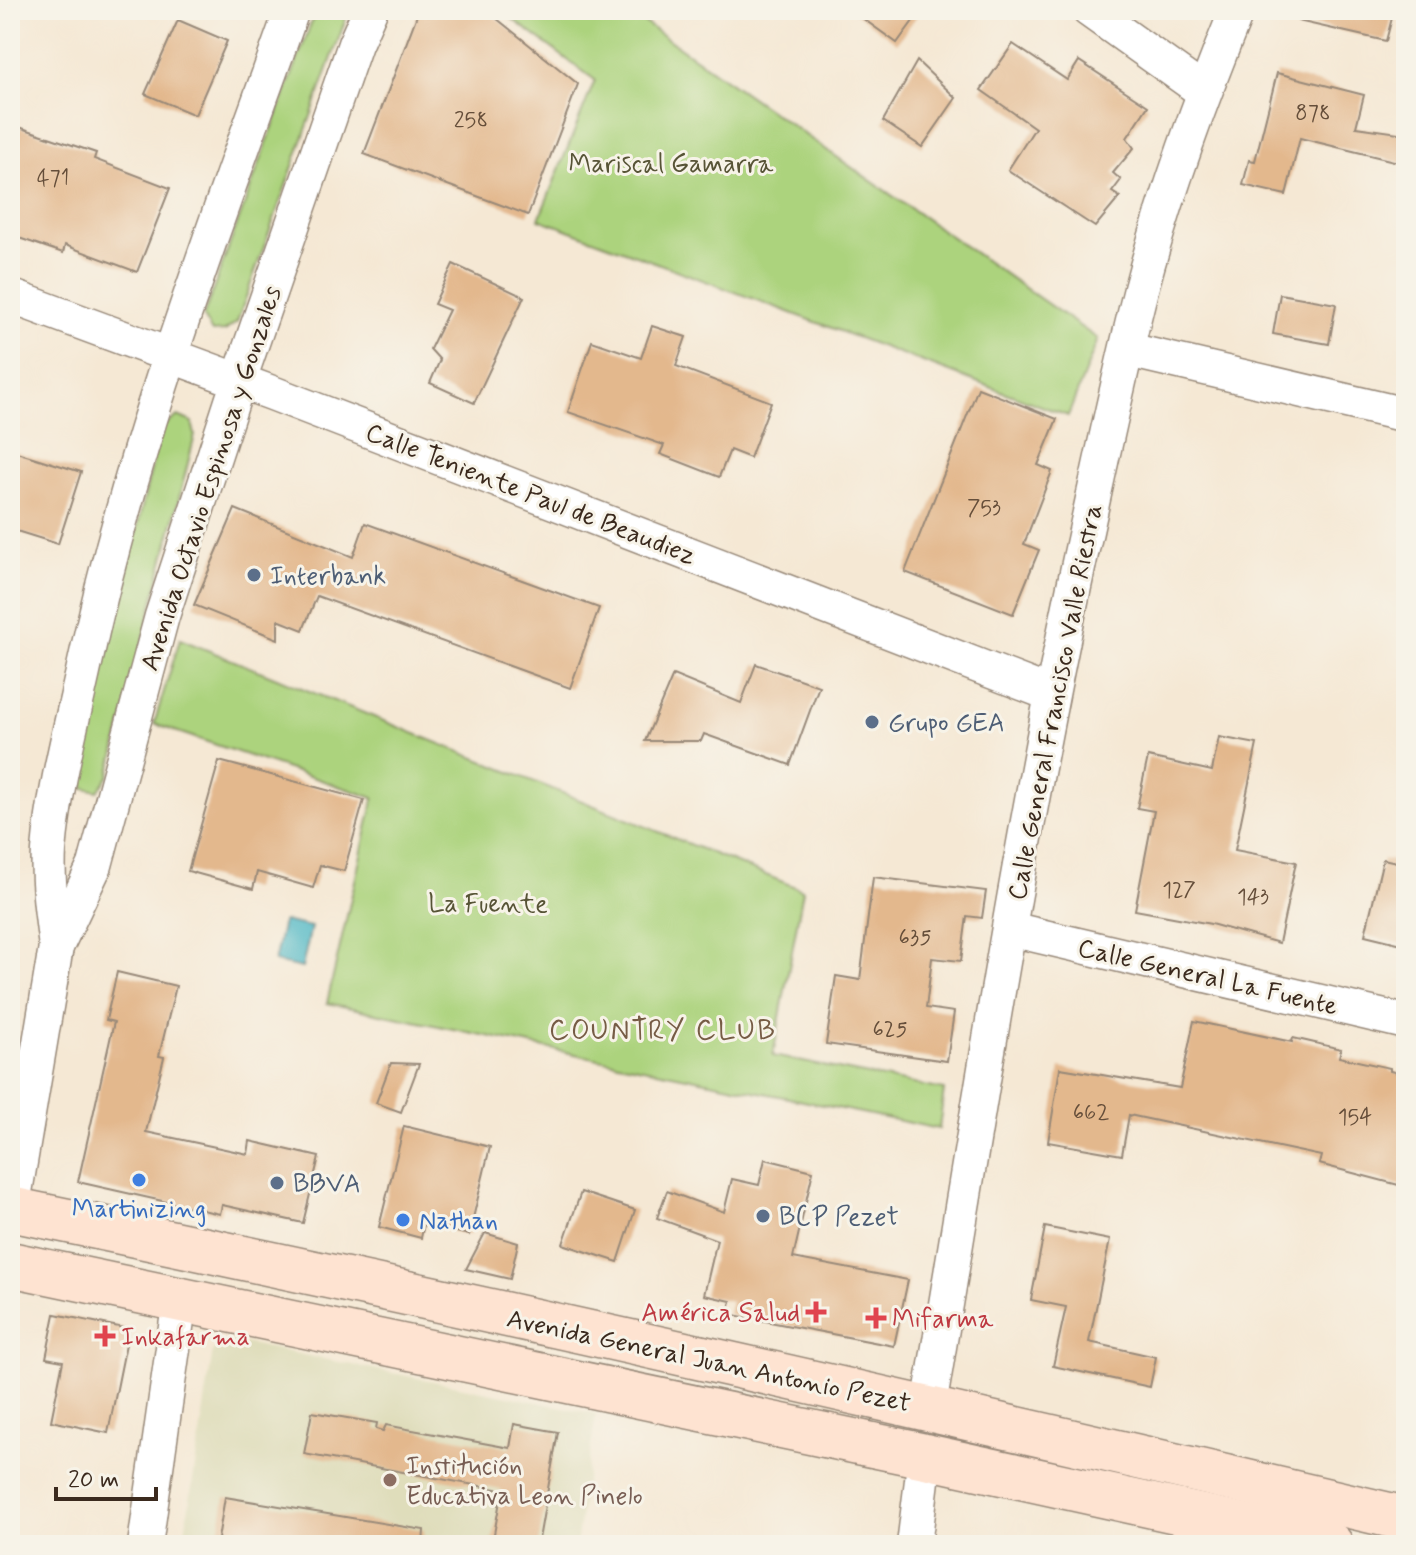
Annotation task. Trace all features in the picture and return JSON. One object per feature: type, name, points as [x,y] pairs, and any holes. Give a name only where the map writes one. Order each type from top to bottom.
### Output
[{"type":"street","name":"Avenida Octavio Espinosa y Gonzales","points":[[56,947],[50,901],[49,852],[60,780],[103,576],[168,356],[292,10]]},
{"type":"street","name":"Avenida Octavio Espinosa y Gonzales","points":[[11,1209],[56,947],[95,865],[162,616],[238,383],[355,44],[370,10]]},
{"type":"street","points":[[1089,10],[1204,92]]},
{"type":"street","name":"Calle General Francisco Valle Riestra","points":[[929,1407],[1051,694],[1142,287],[1204,92],[1237,10]]},
{"type":"street","name":"Calle Teniente Paul de Beaudiez","points":[[10,296],[302,405],[1051,694]]},
{"type":"street","points":[[1128,350],[1406,415]]},
{"type":"street","points":[[60,780],[66,792],[76,800],[89,804],[113,799]]},
{"type":"street","name":"Calle General La Fuente","points":[[1010,929],[1406,1022]]},
{"type":"street","name":"Avenida General Juan Antonio Pezet","points":[[11,1209],[929,1407],[1406,1519]]},
{"type":"street","name":"Avenida General Juan Antonio Pezet","points":[[10,1264],[925,1456],[1331,1545]]},
{"type":"street","points":[[145,1545],[180,1299]]},
{"type":"street","points":[[914,1545],[925,1456]]},
{"type":"shaded area","name":"Institución Educativa Leon Pinelo","points":[[234,1341],[596,1414],[576,1545],[183,1545],[213,1351]]},
{"type":"green space","points":[[316,10],[349,10],[237,322],[225,331],[212,332],[203,317]]},
{"type":"green space","name":"Mariscal Gamarra","points":[[500,10],[626,10],[1098,339],[1068,416],[539,219],[595,80]]},
{"type":"green space","points":[[178,416],[192,422],[195,435],[109,776],[98,791],[84,788],[79,771],[161,428]]},
{"type":"green space","name":"La Fuente","points":[[180,639],[803,890],[773,1056],[944,1090],[939,1129],[327,1003],[374,798],[154,724]]},
{"type":"water","points":[[283,921],[311,927],[302,968],[274,962]]},
{"type":"building","points":[[419,10],[486,10],[578,84],[528,215],[364,154]]},
{"type":"building","points":[[851,10],[921,10],[897,43]]},
{"type":"building","points":[[1300,10],[1394,10],[1386,41],[1298,21]]},
{"type":"building","points":[[178,20],[227,41],[195,115],[145,94]]},
{"type":"building","points":[[1013,44],[1067,80],[1079,61],[1148,106],[1127,138],[1134,148],[1113,173],[1121,180],[1112,192],[1120,197],[1095,227],[1008,170],[1035,128],[981,90]]},
{"type":"building","points":[[917,61],[956,98],[922,147],[883,121]]},
{"type":"building","points":[[1277,73],[1364,95],[1356,127],[1406,134],[1406,164],[1300,138],[1286,195],[1243,185],[1249,160],[1255,161]]},
{"type":"building","points":[[10,124],[96,153],[94,159],[170,188],[137,272],[65,245],[63,253],[10,235]]},
{"type":"building","points":[[453,264],[524,297],[474,403],[430,383],[440,360],[430,349],[449,310],[434,304]]},
{"type":"building","points":[[1280,294],[1336,304],[1329,344],[1273,334]]},
{"type":"building","points":[[652,326],[686,337],[676,366],[771,402],[750,458],[730,450],[719,477],[660,454],[664,445],[568,412],[592,341],[641,358]]},
{"type":"building","points":[[978,388],[1057,419],[1038,465],[1052,471],[1024,544],[1039,550],[1013,614],[905,572]]},
{"type":"building","points":[[10,450],[81,472],[58,544],[10,529]]},
{"type":"building","points":[[235,509],[353,557],[365,523],[599,608],[570,688],[317,596],[303,630],[278,620],[278,639],[194,605]]},
{"type":"building","points":[[756,664],[819,686],[790,765],[704,734],[701,741],[645,741],[673,675],[741,703]]},
{"type":"building","points":[[1219,737],[1257,744],[1235,850],[1296,862],[1279,943],[1211,924],[1135,910],[1154,811],[1137,808],[1148,757],[1212,771]]},
{"type":"building","points":[[219,761],[364,800],[344,871],[320,865],[313,888],[257,872],[253,889],[188,871]]},
{"type":"building","points":[[1383,859],[1406,864],[1406,945],[1365,935]]},
{"type":"building","points":[[873,877],[986,891],[982,918],[967,916],[961,961],[932,958],[926,1008],[954,1012],[947,1061],[826,1044],[836,976],[860,980]]},
{"type":"building","points":[[117,972],[176,986],[159,1056],[164,1057],[146,1132],[248,1154],[250,1141],[319,1157],[303,1223],[222,1205],[220,1214],[78,1182],[114,1022],[106,1020]]},
{"type":"building","points":[[1194,1021],[1341,1049],[1339,1057],[1390,1068],[1390,1071],[1406,1075],[1406,1187],[1319,1164],[1321,1156],[1129,1115],[1122,1155],[1048,1142],[1060,1068],[1180,1088]]},
{"type":"building","points":[[391,1063],[419,1064],[401,1112],[376,1103]]},
{"type":"building","points":[[404,1126],[490,1147],[469,1235],[424,1224],[421,1238],[379,1227]]},
{"type":"building","points":[[765,1159],[813,1171],[793,1258],[908,1280],[894,1346],[728,1314],[731,1301],[704,1295],[717,1240],[657,1218],[667,1191],[724,1212],[732,1179],[759,1185]]},
{"type":"building","points":[[581,1192],[635,1210],[618,1262],[563,1244]]},
{"type":"building","points":[[1045,1227],[1110,1240],[1089,1342],[1156,1357],[1150,1387],[1053,1366],[1066,1307],[1031,1300]]},
{"type":"building","points":[[485,1233],[518,1243],[510,1279],[466,1269]]},
{"type":"building","points":[[55,1314],[129,1329],[108,1433],[51,1421],[63,1361],[46,1358]]},
{"type":"building","points":[[312,1412],[377,1423],[376,1429],[383,1431],[386,1425],[510,1448],[514,1424],[558,1432],[538,1545],[492,1545],[502,1490],[304,1454]]},
{"type":"building","points":[[225,1497],[424,1530],[423,1545],[217,1545]]},
{"type":"place","name":"Interbank","points":[[254,575]]},
{"type":"place","name":"Grupo GEA","points":[[872,722]]},
{"type":"place","name":"Martinizing","points":[[139,1180]]},
{"type":"place","name":"BBVA","points":[[277,1183]]},
{"type":"place","name":"BCP Pezet","points":[[763,1216]]},
{"type":"place","name":"Nathan","points":[[403,1220]]},
{"type":"place","name":"América Salud","points":[[816,1312]]},
{"type":"place","name":"Mifarma","points":[[876,1318]]},
{"type":"place","name":"Inkafarma","points":[[105,1336]]},
{"type":"place","name":"Institución Educativa Leon Pinelo","points":[[390,1480]]},
{"type":"district","name":"COUNTRY CLUB","points":[[663,1029]]}]
